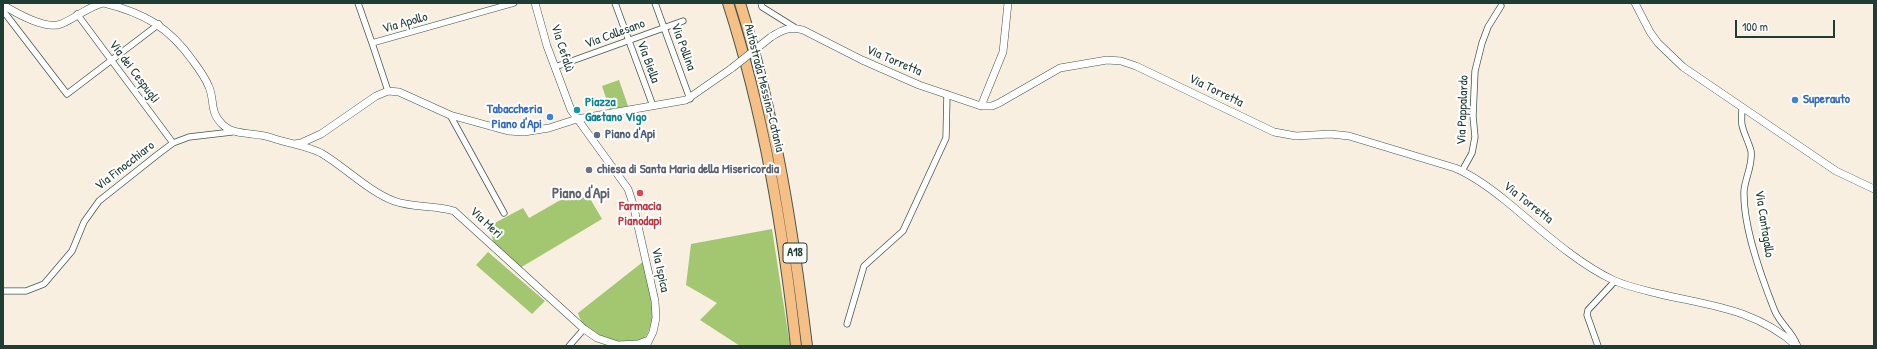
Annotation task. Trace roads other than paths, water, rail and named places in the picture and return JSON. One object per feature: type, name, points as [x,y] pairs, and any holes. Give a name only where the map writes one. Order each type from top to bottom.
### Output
[{"type":"highway","name":"Autostrada Messina-Catania","points":[[728,3],[751,80],[770,163],[780,219],[796,346]]},
{"type":"highway","name":"Autostrada Messina-Catania","points":[[740,3],[761,77],[786,192],[807,346]]},
{"type":"street","points":[[3,5],[20,16],[46,24],[60,25],[92,5],[103,3],[140,14],[159,24],[173,36],[204,78],[210,88],[212,110],[223,126],[232,132]]},
{"type":"street","points":[[358,3],[372,43]]},
{"type":"street","name":"Via Apollo","points":[[388,91],[372,43],[514,3]]},
{"type":"street","name":"Via Cefalù","points":[[535,3],[555,68],[567,100],[577,119]]},
{"type":"street","name":"Via Biella","points":[[615,3],[653,106]]},
{"type":"street","name":"Via Pollina","points":[[654,3],[690,99]]},
{"type":"street","name":"Via Torretta","points":[[761,3],[762,7],[794,27],[803,30],[862,60],[919,85],[981,106],[992,106],[999,103],[1060,68],[1107,60],[1120,61],[1136,66],[1274,132],[1291,136],[1330,134],[1349,136],[1462,171],[1487,187],[1592,269],[1615,281],[1633,288],[1740,312],[1770,325],[1797,346]]},
{"type":"street","points":[[981,106],[1003,52],[1008,3]]},
{"type":"street","points":[[1635,3],[1650,32],[1668,54],[1683,67],[1836,171],[1874,189]]},
{"type":"street","points":[[3,5],[4,12],[67,94],[159,24]]},
{"type":"street","name":"Via Pappalardo","points":[[1462,171],[1472,153],[1475,137],[1473,116],[1475,71],[1482,43],[1488,27],[1501,6]]},
{"type":"street","name":"Via dei Cespugli","points":[[77,14],[173,143]]},
{"type":"street","name":"Via Collesano","points":[[555,68],[684,21]]},
{"type":"street","points":[[291,144],[301,143],[321,134],[376,96],[388,91],[399,92],[450,116],[508,131],[524,132],[549,128],[577,119],[690,99],[771,37],[782,30],[794,27]]},
{"type":"street","points":[[847,324],[864,266],[902,231],[946,138],[947,94]]},
{"type":"street","name":"Via Cantagallo","points":[[1742,107],[1742,124],[1751,151],[1751,161],[1744,190],[1750,232],[1758,264],[1775,311],[1779,320],[1793,335],[1797,346]]},
{"type":"street","points":[[450,116],[504,213]]},
{"type":"street","name":"Via Ispica","points":[[577,119],[628,189],[633,204],[655,300],[656,318],[648,343]]},
{"type":"street","name":"Via Finocchiaro","points":[[3,291],[26,291],[44,284],[72,251],[84,222],[99,201],[109,191],[173,143],[189,136],[232,132]]},
{"type":"street","name":"Via Merì","points":[[232,132],[261,134],[319,152],[346,168],[381,194],[395,201],[445,208],[454,211],[584,329],[597,338],[619,346]]},
{"type":"street","points":[[319,152],[315,145],[316,140],[321,134]]},
{"type":"street","points":[[1598,346],[1587,315],[1588,310],[1615,281]]},
{"type":"street","points":[[569,346],[584,329]]},
{"type":"street","points":[[619,346],[648,343]]},
{"type":"place","name":"Superauto","points":[[1795,100]]},
{"type":"place","name":"Piazza Gaetano Vigo","points":[[577,110]]},
{"type":"place","name":"Tabaccheria Piano d'Api","points":[[550,117]]},
{"type":"place","name":"Piano d'Api","points":[[597,135]]},
{"type":"place","name":"chiesa di Santa Maria della Misericordia","points":[[589,170]]},
{"type":"place","name":"Farmacia Pianodapi","points":[[640,193]]},
{"type":"district","name":"Piano d'Api","points":[[581,194]]}]
